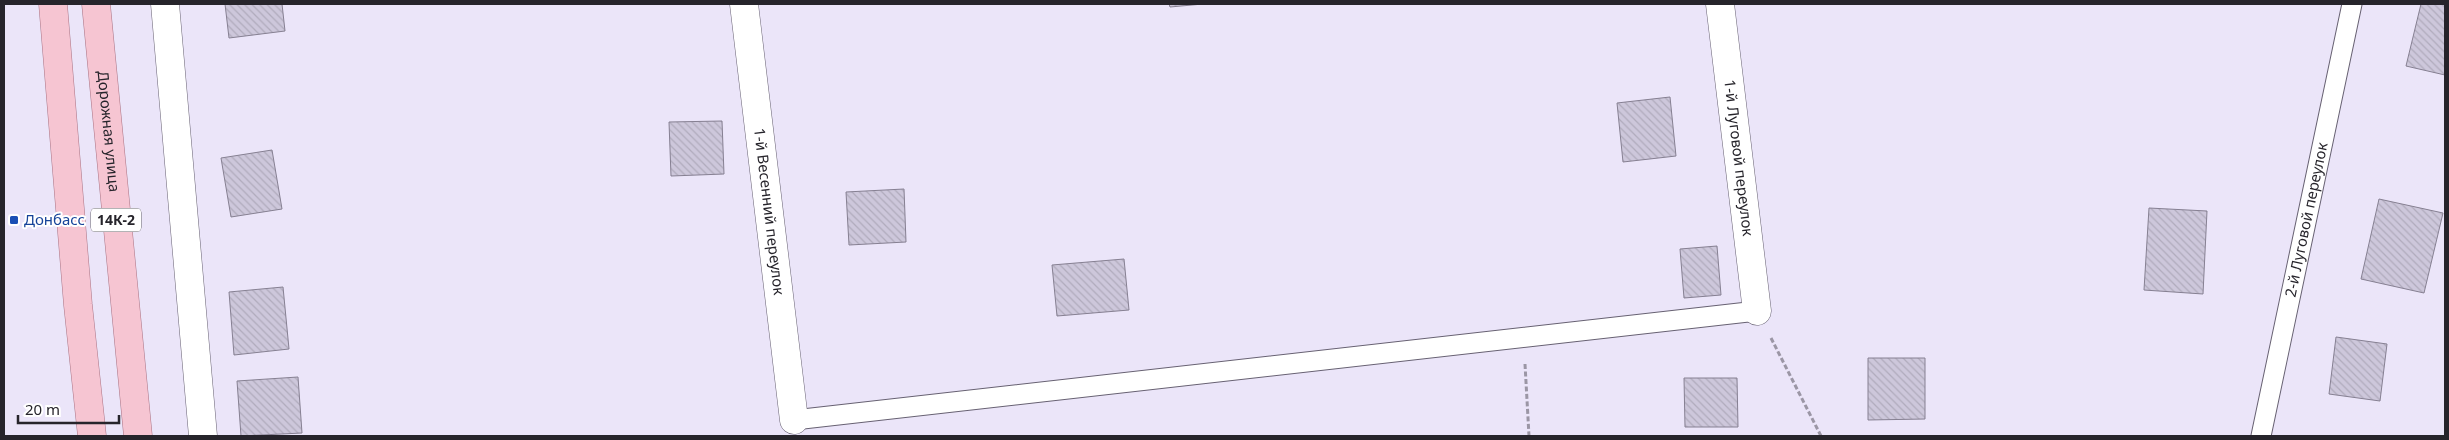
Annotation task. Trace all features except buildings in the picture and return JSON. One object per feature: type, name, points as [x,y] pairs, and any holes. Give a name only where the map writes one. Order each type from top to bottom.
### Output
[{"type":"main road","name":"14К-2","points":[[53,4],[77,295],[92,436]]},
{"type":"main road","name":"Дорожная улица","points":[[96,4],[138,436]]},
{"type":"street","points":[[165,4],[203,436]]},
{"type":"street","name":"1-й Весенний переулок","points":[[744,4],[794,420]]},
{"type":"street","name":"1-й Луговой переулок","points":[[1720,4],[1757,311]]},
{"type":"lane","name":"2-й Луговой переулок","points":[[2260,436],[2352,4]]},
{"type":"lane","points":[[794,420],[1757,311]]},
{"type":"path","points":[[1757,311],[1821,436]]},
{"type":"path","points":[[1524,338],[1529,436]]},
{"type":"place","name":"Донбасс","points":[[14,220]]}]
